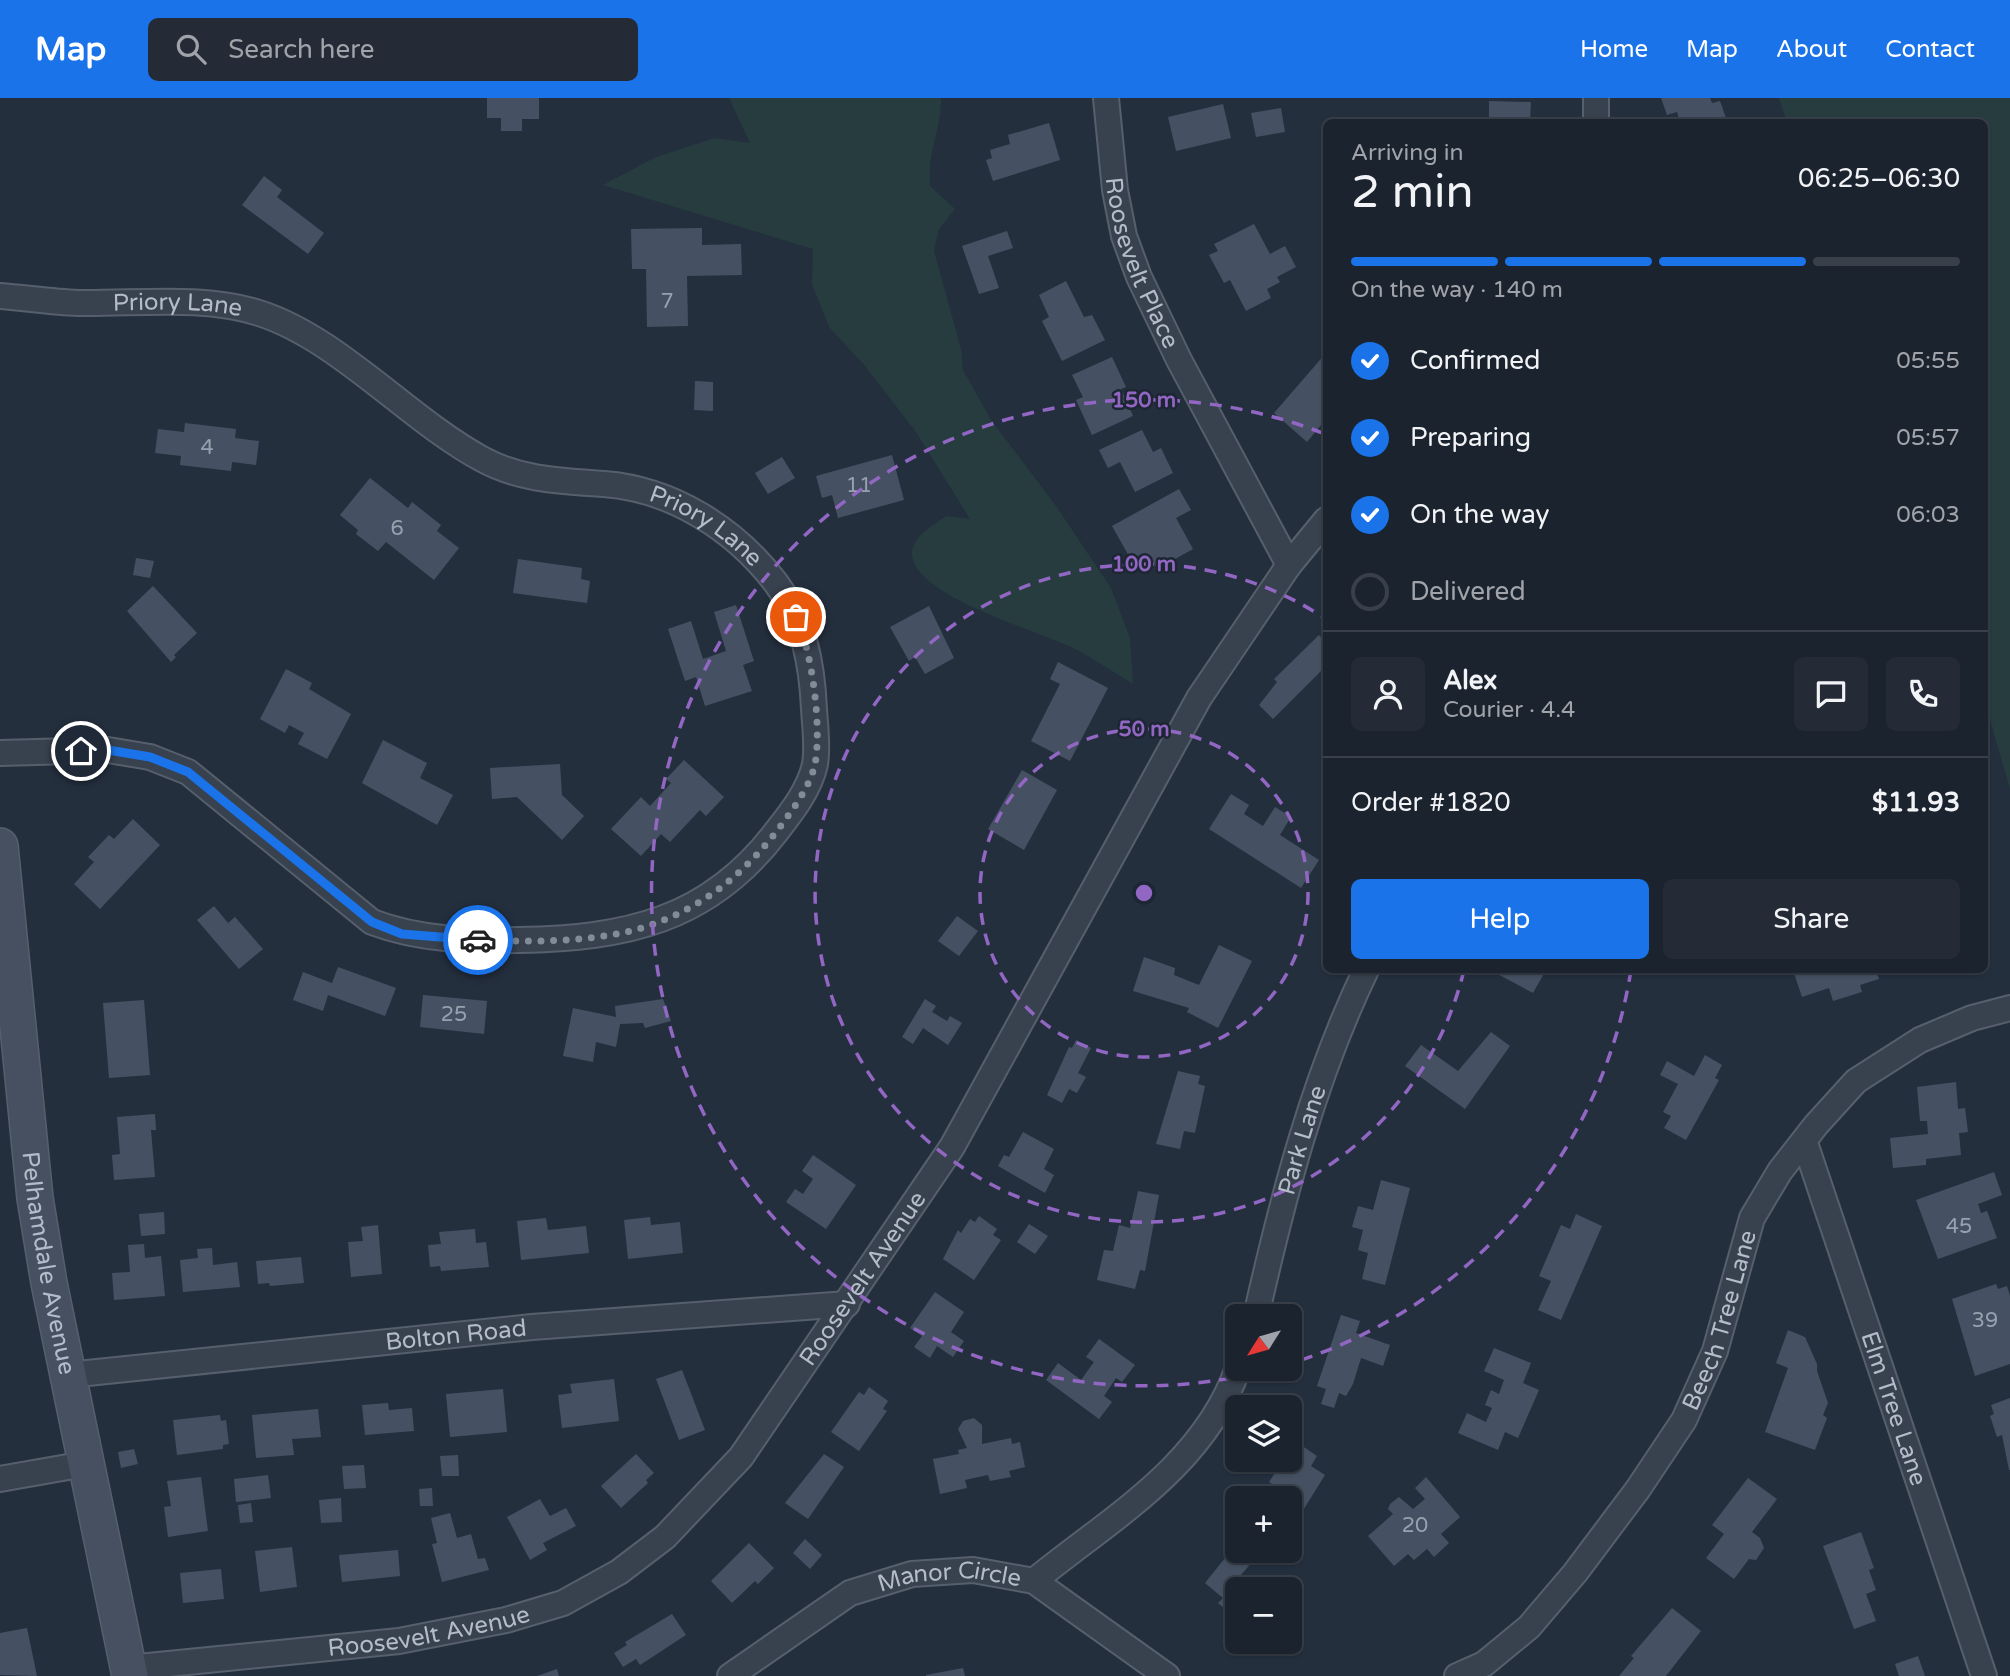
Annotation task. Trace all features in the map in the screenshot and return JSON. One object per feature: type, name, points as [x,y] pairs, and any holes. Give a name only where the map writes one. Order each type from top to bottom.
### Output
[{"type":"street","name":"Roosevelt Place","points":[[1106,98],[1115,190],[1124,236],[1139,277],[1179,360],[1289,565]]},
{"type":"street","points":[[1596,98],[1596,119]]},
{"type":"street","name":"Priory Lane","points":[[0,296],[73,303],[193,303],[260,313],[323,347],[440,433],[505,471],[532,478],[637,488],[668,499],[702,516],[748,553],[776,582],[789,604],[802,630],[809,662],[816,730],[815,764],[795,806],[763,849],[726,885],[670,918],[645,927],[566,939],[451,939],[402,934],[372,922],[188,772],[150,757],[108,750],[0,753]]},
{"type":"street","name":"Roosevelt Avenue","points":[[129,1672],[400,1641],[506,1620],[563,1603],[619,1572],[665,1537],[741,1457],[953,1147],[1199,698],[1289,565],[1323,524]]},
{"type":"street","name":"Pelhamdale Avenue","points":[[0,846],[9,1032],[35,1198],[68,1375],[129,1672]]},
{"type":"street","name":"Park Lane","points":[[1259,1304],[1278,1218],[1308,1113],[1338,1029],[1365,973]]},
{"type":"street","name":"Beech Tree Lane","points":[[1458,1676],[1484,1664],[1529,1627],[1583,1563],[1684,1420],[1715,1351],[1752,1218],[1780,1171],[1805,1143],[1816,1125],[1856,1081],[1920,1040],[1972,1018],[2010,1007]]},
{"type":"street","name":"Elm Tree Lane","points":[[1805,1143],[1984,1676]]},
{"type":"street","name":"Bolton Road","points":[[68,1375],[532,1327],[847,1304]]},
{"type":"street","points":[[1034,1581],[1082,1542],[1134,1507],[1171,1472],[1202,1436],[1230,1392],[1234,1381]]},
{"type":"street","points":[[0,1479],[85,1464]]},
{"type":"street","name":"Manor Circle","points":[[730,1676],[850,1593],[912,1574],[973,1570],[1034,1581],[1167,1676]]},
{"type":"green space","points":[[729,98],[941,98],[930,163],[930,186],[955,209],[939,229],[934,251],[961,349],[963,370],[991,420],[1056,506],[1111,588],[1130,638],[1133,684],[1079,651],[957,599],[934,585],[918,570],[912,554],[919,537],[946,516],[970,519],[916,432],[865,366],[829,327],[812,284],[813,249],[603,185],[656,157],[715,138],[750,143]]},
{"type":"green space","points":[[1779,98],[2010,98],[2010,789],[1988,713],[1988,119],[1786,119]]},
{"type":"building","points":[[487,98],[539,98],[539,119],[522,119],[522,131],[501,131],[501,118],[487,118]]},
{"type":"building","points":[[1661,98],[1710,98],[1712,103],[1720,101],[1726,119],[1679,119],[1677,112],[1667,115]]},
{"type":"building","points":[[1489,101],[1531,102],[1530,119],[1489,119]]},
{"type":"building","points":[[1223,104],[1231,138],[1176,151],[1168,117]]},
{"type":"building","points":[[1281,108],[1285,132],[1256,137],[1251,113]]},
{"type":"building","points":[[1049,123],[1060,160],[993,181],[986,160],[992,158],[990,150],[1010,144],[1008,135]]},
{"type":"building","points":[[264,176],[282,190],[277,197],[324,233],[308,254],[242,205]]},
{"type":"building","points":[[1254,224],[1270,254],[1285,246],[1296,267],[1277,277],[1280,282],[1267,289],[1271,298],[1246,311],[1230,280],[1224,283],[1209,255],[1218,251],[1214,244]]},
{"type":"building","points":[[702,228],[702,245],[741,244],[742,275],[687,276],[688,326],[647,327],[646,269],[632,269],[631,229]]},
{"type":"building","points":[[1007,231],[1013,248],[988,256],[999,288],[979,294],[962,246]]},
{"type":"building","points":[[1066,281],[1084,317],[1092,315],[1105,340],[1062,361],[1042,321],[1049,317],[1039,295]]},
{"type":"building","points":[[1323,356],[1323,423],[1307,442],[1274,413]]},
{"type":"building","points":[[1112,357],[1126,387],[1121,389],[1133,416],[1092,435],[1076,400],[1083,397],[1072,375]]},
{"type":"building","points":[[695,381],[713,382],[713,411],[694,410]]},
{"type":"building","points":[[185,423],[236,429],[235,438],[259,441],[256,465],[232,462],[231,471],[180,465],[181,456],[155,453],[158,429],[184,432]]},
{"type":"building","points":[[1142,430],[1153,452],[1161,448],[1173,473],[1135,492],[1120,462],[1108,468],[1099,450]]},
{"type":"building","points":[[892,455],[904,500],[838,518],[832,495],[822,498],[816,476]]},
{"type":"building","points":[[782,457],[795,478],[768,494],[755,473]]},
{"type":"building","points":[[370,478],[408,508],[412,502],[441,525],[437,531],[459,548],[434,580],[386,542],[378,551],[356,534],[358,530],[340,515]]},
{"type":"building","points":[[1179,489],[1191,510],[1176,518],[1193,549],[1157,569],[1150,556],[1134,565],[1112,526]]},
{"type":"building","points":[[136,558],[154,561],[150,578],[133,575]]},
{"type":"building","points":[[518,559],[582,568],[581,579],[590,581],[587,603],[513,593]]},
{"type":"building","points":[[153,586],[197,633],[174,655],[176,657],[171,662],[127,611]]},
{"type":"building","points":[[736,605],[754,661],[743,665],[752,691],[705,706],[696,677],[685,681],[668,629],[691,621],[703,659],[726,651],[714,612]]},
{"type":"building","points":[[929,606],[954,658],[925,674],[915,657],[909,661],[890,627]]},
{"type":"building","points":[[1319,635],[1323,640],[1323,669],[1273,719],[1259,705],[1277,682],[1274,679]]},
{"type":"building","points":[[1058,662],[1108,688],[1070,761],[1031,741],[1060,684],[1050,679]]},
{"type":"building","points":[[286,669],[312,683],[309,689],[351,714],[327,759],[298,744],[304,733],[289,725],[285,733],[260,719]]},
{"type":"building","points":[[383,740],[427,763],[420,778],[453,795],[437,825],[362,783]]},
{"type":"building","points":[[684,760],[724,797],[706,816],[700,810],[670,842],[661,834],[641,856],[611,829],[641,797],[650,806],[671,783],[666,779]]},
{"type":"building","points":[[560,764],[562,795],[584,816],[562,840],[517,797],[492,799],[490,768]]},
{"type":"building","points":[[1022,770],[1057,790],[1024,850],[988,829]]},
{"type":"building","points":[[1231,794],[1249,805],[1244,814],[1263,826],[1275,807],[1291,817],[1280,835],[1319,860],[1301,888],[1209,829]]},
{"type":"building","points":[[133,819],[160,845],[100,909],[74,884],[94,862],[88,857],[109,835],[114,839]]},
{"type":"building","points":[[214,906],[228,923],[235,917],[263,949],[239,969],[197,920]]},
{"type":"building","points":[[957,916],[978,931],[959,956],[938,941]]},
{"type":"building","points":[[1219,945],[1252,961],[1218,1028],[1187,1012],[1189,1008],[1133,991],[1144,957],[1175,968],[1174,975],[1199,985]]},
{"type":"building","points":[[338,967],[396,988],[385,1016],[328,995],[323,1011],[293,1000],[303,972],[332,983]]},
{"type":"building","points":[[1496,973],[1544,973],[1533,993]]},
{"type":"building","points":[[1794,973],[1877,973],[1879,979],[1860,985],[1862,992],[1833,1001],[1829,988],[1802,997]]},
{"type":"building","points":[[423,995],[487,1001],[484,1034],[420,1027]]},
{"type":"building","points":[[663,999],[671,1021],[645,1028],[643,1023],[620,1024],[616,1047],[596,1042],[593,1062],[563,1056],[573,1008],[616,1017],[615,1006]]},
{"type":"building","points":[[925,999],[936,1006],[932,1012],[947,1021],[950,1016],[962,1023],[948,1045],[923,1028],[913,1044],[902,1037]]},
{"type":"building","points":[[144,1000],[150,1075],[109,1078],[103,1003]]},
{"type":"building","points":[[1491,1032],[1510,1046],[1465,1109],[1405,1066],[1421,1045],[1458,1071]]},
{"type":"building","points":[[1076,1040],[1091,1048],[1078,1073],[1086,1077],[1077,1093],[1069,1089],[1062,1103],[1047,1095],[1069,1047],[1072,1048]]},
{"type":"building","points":[[1705,1055],[1722,1065],[1715,1078],[1719,1080],[1686,1140],[1664,1128],[1671,1116],[1663,1112],[1678,1084],[1660,1075],[1667,1061],[1694,1076]]},
{"type":"building","points":[[1178,1071],[1200,1076],[1198,1084],[1205,1086],[1195,1133],[1184,1131],[1180,1149],[1156,1144]]},
{"type":"building","points":[[1956,1082],[1958,1109],[1965,1108],[1968,1132],[1959,1133],[1961,1155],[1926,1159],[1926,1165],[1893,1168],[1890,1138],[1928,1134],[1927,1121],[1920,1121],[1917,1087]]},
{"type":"building","points":[[155,1114],[156,1130],[151,1130],[155,1177],[114,1180],[112,1155],[120,1154],[117,1117]]},
{"type":"building","points":[[1023,1132],[1054,1149],[1044,1169],[1054,1175],[1045,1193],[998,1166],[1004,1155],[1009,1157]]},
{"type":"building","points":[[813,1155],[856,1185],[826,1229],[786,1202],[795,1189],[803,1194],[813,1179],[802,1171]]},
{"type":"building","points":[[1994,1172],[2002,1195],[1978,1204],[1981,1213],[1987,1211],[1997,1238],[1938,1259],[1916,1200]]},
{"type":"building","points":[[1381,1180],[1410,1188],[1385,1285],[1362,1279],[1368,1253],[1358,1250],[1363,1230],[1352,1227],[1358,1206],[1373,1210]]},
{"type":"building","points":[[1138,1191],[1159,1195],[1145,1271],[1140,1270],[1135,1289],[1097,1280],[1104,1250],[1113,1251],[1119,1225],[1130,1228]]},
{"type":"building","points":[[164,1212],[165,1234],[141,1236],[139,1214]]},
{"type":"building","points":[[1576,1214],[1602,1226],[1561,1320],[1538,1310],[1551,1281],[1539,1276],[1561,1225],[1570,1229]]},
{"type":"building","points":[[979,1216],[997,1229],[993,1235],[1001,1240],[974,1280],[943,1259],[958,1230],[961,1233],[970,1219],[975,1222]]},
{"type":"building","points":[[650,1217],[651,1225],[680,1222],[683,1253],[628,1259],[624,1220]]},
{"type":"building","points":[[546,1218],[548,1230],[586,1226],[589,1253],[521,1260],[517,1221]]},
{"type":"building","points":[[1029,1224],[1048,1236],[1035,1254],[1017,1242]]},
{"type":"building","points":[[378,1225],[382,1274],[351,1277],[348,1242],[363,1241],[361,1227]]},
{"type":"building","points":[[475,1229],[476,1243],[486,1242],[489,1267],[441,1271],[440,1266],[430,1267],[428,1245],[441,1244],[439,1232]]},
{"type":"building","points":[[144,1244],[145,1258],[161,1256],[165,1296],[114,1300],[112,1273],[130,1272],[128,1245]]},
{"type":"building","points":[[212,1248],[213,1265],[237,1262],[240,1287],[183,1292],[180,1260],[198,1258],[197,1249]]},
{"type":"building","points":[[301,1257],[304,1283],[270,1286],[269,1283],[258,1284],[256,1261]]},
{"type":"building","points":[[1996,1284],[1998,1289],[2007,1286],[2010,1296],[2010,1364],[1975,1376],[1952,1299]]},
{"type":"building","points":[[935,1292],[964,1312],[951,1332],[964,1341],[953,1357],[937,1346],[930,1358],[914,1347],[922,1336],[910,1328]]},
{"type":"building","points":[[1341,1315],[1360,1321],[1356,1333],[1390,1345],[1383,1366],[1361,1358],[1353,1384],[1346,1396],[1339,1393],[1334,1408],[1321,1404],[1326,1389],[1317,1386]]},
{"type":"building","points":[[1788,1330],[1805,1337],[1817,1364],[1828,1403],[1823,1415],[1827,1418],[1815,1450],[1765,1432],[1788,1368],[1776,1363]]},
{"type":"building","points":[[1099,1339],[1135,1365],[1122,1382],[1116,1378],[1104,1396],[1112,1402],[1099,1419],[1046,1380],[1058,1363],[1081,1380],[1094,1362],[1086,1357]]},
{"type":"building","points":[[1494,1348],[1531,1363],[1523,1383],[1539,1390],[1518,1438],[1505,1432],[1498,1450],[1458,1433],[1467,1413],[1486,1422],[1492,1408],[1485,1405],[1491,1390],[1499,1394],[1504,1380],[1484,1371]]},
{"type":"building","points":[[682,1370],[705,1430],[679,1440],[656,1379]]},
{"type":"building","points":[[614,1379],[619,1421],[562,1428],[558,1395],[572,1393],[570,1384]]},
{"type":"building","points":[[869,1387],[888,1401],[883,1409],[887,1411],[859,1451],[831,1432],[859,1392],[864,1395]]},
{"type":"building","points":[[503,1389],[507,1432],[450,1437],[446,1394]]},
{"type":"building","points":[[2010,1398],[2009,1470],[2002,1435],[1997,1437],[1990,1416],[1994,1414],[1991,1405]]},
{"type":"building","points":[[388,1403],[389,1410],[412,1408],[414,1431],[365,1435],[362,1405]]},
{"type":"building","points":[[318,1409],[321,1437],[292,1439],[294,1455],[256,1458],[252,1415]]},
{"type":"building","points":[[220,1415],[221,1421],[226,1420],[229,1444],[223,1445],[223,1449],[177,1455],[173,1420]]},
{"type":"building","points":[[974,1418],[982,1425],[982,1444],[1011,1438],[1012,1444],[1020,1442],[1025,1467],[1009,1471],[1011,1477],[990,1481],[988,1475],[965,1480],[967,1488],[940,1494],[933,1459],[959,1454],[958,1450],[967,1448],[958,1429],[963,1421]]},
{"type":"building","points":[[1302,1446],[1317,1456],[1311,1466],[1325,1475],[1302,1512],[1302,1486],[1275,1486],[1269,1482],[1275,1472],[1302,1472]]},
{"type":"building","points":[[134,1449],[138,1464],[121,1468],[118,1452]]},
{"type":"building","points":[[636,1454],[654,1473],[646,1480],[648,1483],[621,1508],[601,1486]]},
{"type":"building","points":[[824,1454],[844,1467],[808,1519],[785,1503]]},
{"type":"building","points":[[458,1455],[459,1476],[442,1476],[440,1456]]},
{"type":"building","points":[[364,1465],[366,1488],[344,1489],[342,1466]]},
{"type":"building","points":[[268,1475],[271,1498],[236,1502],[234,1479]]},
{"type":"building","points":[[201,1477],[208,1531],[168,1537],[164,1507],[171,1506],[167,1481]]},
{"type":"building","points":[[1426,1477],[1460,1517],[1441,1534],[1449,1543],[1434,1557],[1427,1549],[1414,1560],[1408,1554],[1394,1566],[1368,1536],[1393,1514],[1388,1509],[1399,1497],[1413,1509],[1425,1499],[1415,1488]]},
{"type":"building","points":[[1748,1478],[1777,1499],[1752,1532],[1760,1538],[1764,1548],[1756,1560],[1749,1559],[1734,1579],[1706,1558],[1724,1534],[1712,1525]]},
{"type":"building","points":[[432,1488],[433,1506],[420,1506],[419,1489]]},
{"type":"building","points":[[341,1498],[342,1522],[321,1523],[319,1500]]},
{"type":"building","points":[[540,1499],[550,1516],[566,1508],[576,1526],[543,1543],[547,1550],[530,1560],[507,1517]]},
{"type":"building","points":[[251,1503],[253,1522],[240,1523],[238,1505]]},
{"type":"building","points":[[450,1513],[457,1538],[471,1534],[478,1559],[485,1558],[489,1570],[442,1582],[432,1544],[437,1543],[431,1518]]},
{"type":"building","points":[[1861,1532],[1874,1568],[1869,1570],[1876,1590],[1866,1594],[1876,1621],[1854,1629],[1823,1546]]},
{"type":"building","points":[[805,1539],[822,1555],[810,1569],[793,1553]]},
{"type":"building","points":[[749,1543],[774,1568],[758,1584],[755,1581],[732,1603],[711,1581]]},
{"type":"building","points":[[292,1547],[297,1587],[260,1592],[255,1551]]},
{"type":"building","points":[[398,1550],[400,1576],[342,1582],[339,1555]]},
{"type":"building","points":[[1225,1558],[1225,1563],[1251,1563],[1241,1577],[1225,1577],[1225,1609],[1218,1603],[1223,1598],[1205,1583]]},
{"type":"building","points":[[221,1569],[224,1599],[183,1603],[180,1573]]},
{"type":"building","points":[[1672,1608],[1701,1631],[1666,1676],[1619,1676],[1634,1658],[1631,1656]]},
{"type":"building","points":[[672,1614],[686,1635],[640,1665],[636,1659],[623,1667],[614,1653],[627,1645],[625,1642]]},
{"type":"building","points":[[27,1628],[37,1676],[0,1675],[0,1633]]},
{"type":"building","points":[[1918,1656],[1925,1676],[1899,1676],[1895,1664]]},
{"type":"building","points":[[963,1668],[965,1676],[926,1676],[926,1675]]},
{"type":"building","points":[[557,1669],[559,1676],[537,1676]]},
{"type":"way so far","points":[[478,940],[566,939],[645,927],[670,918],[706,898],[746,868],[795,806],[815,764],[813,690],[802,630],[796,617]]},
{"type":"route","points":[[81,751],[108,750],[150,757],[188,772],[372,922],[402,934],[478,940]]}]
